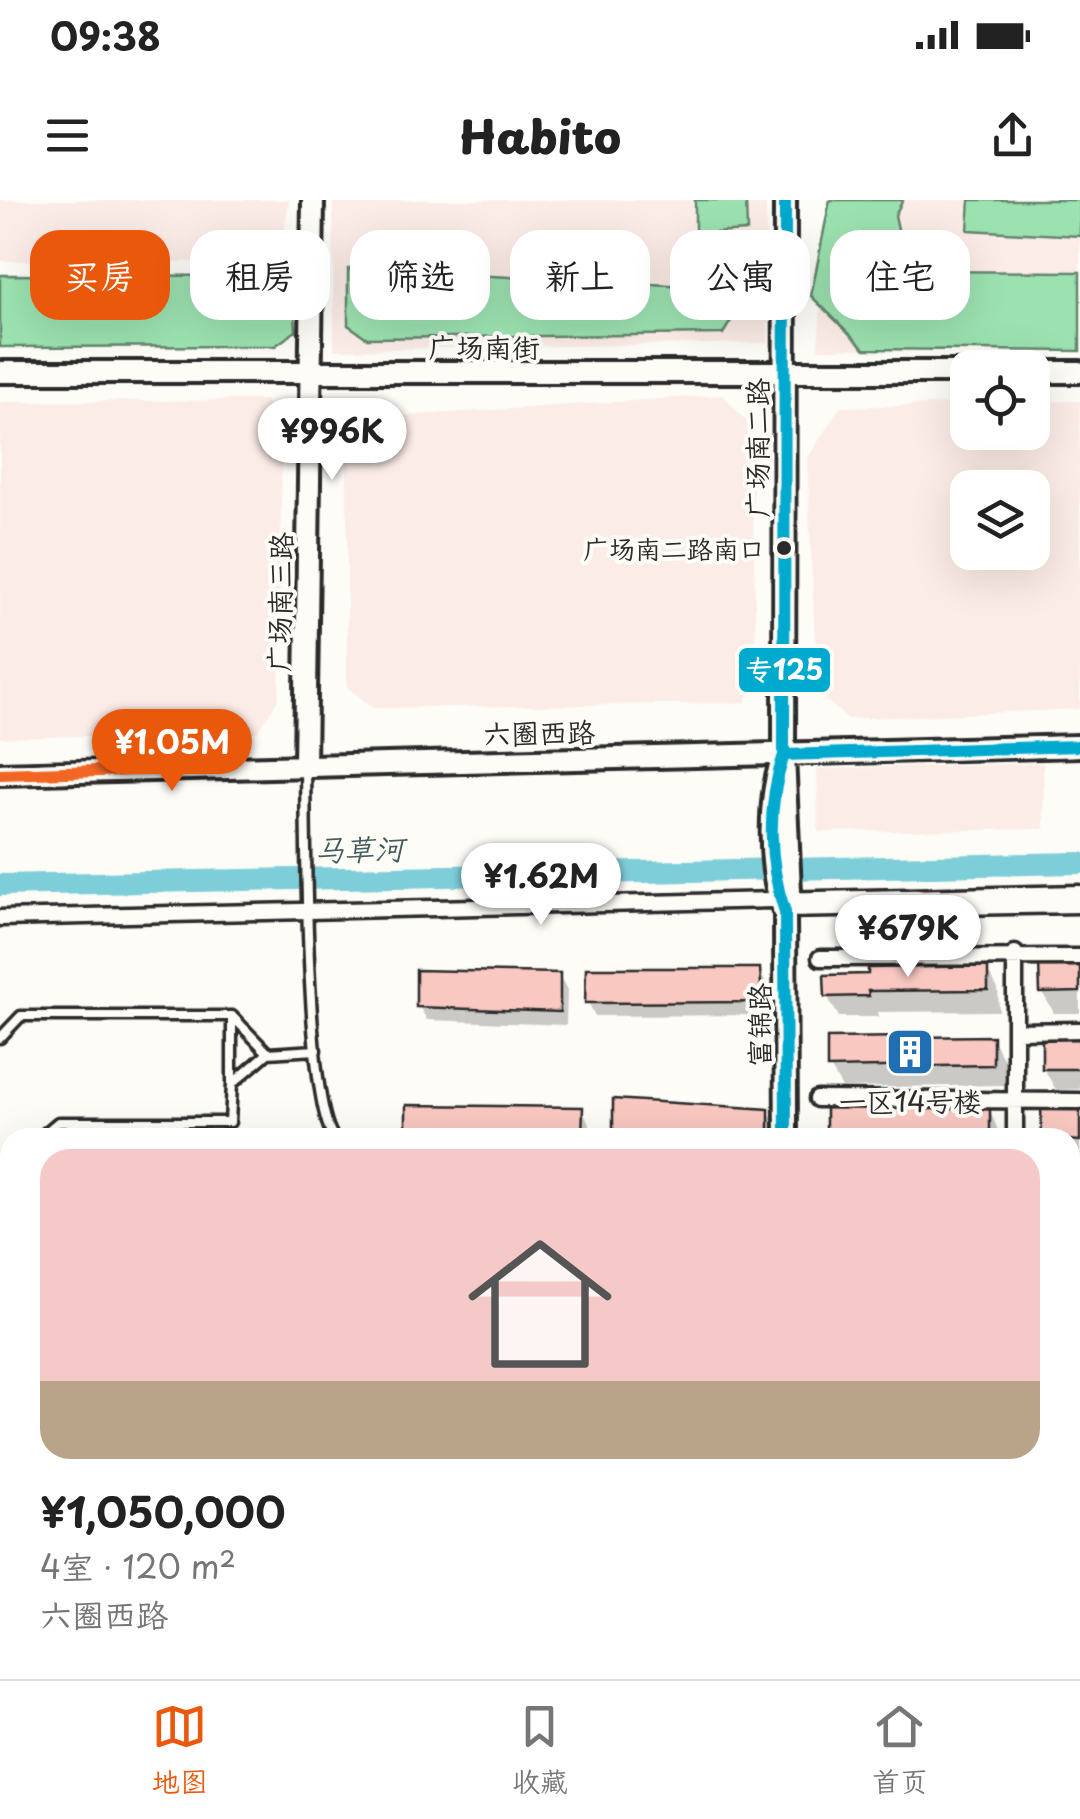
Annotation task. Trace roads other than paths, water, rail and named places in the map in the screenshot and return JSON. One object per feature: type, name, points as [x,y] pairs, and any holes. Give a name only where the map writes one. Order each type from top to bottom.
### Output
[{"type":"street","name":"广场南三路","points":[[304,764],[313,200]]},
{"type":"street","name":"广场南二路","points":[[784,755],[785,200]]},
{"type":"street","name":"广场南街","points":[[0,372],[950,372]]},
{"type":"street","points":[[1050,372],[1080,372]]},
{"type":"street","name":"六圈西路","points":[[0,774],[1080,746]]},
{"type":"street","name":"富锦路","points":[[784,755],[786,1128]]},
{"type":"street","points":[[0,918],[308,906],[750,901],[1080,892]]},
{"type":"street","points":[[783,899],[1080,904]]},
{"type":"street","points":[[1015,955],[1015,1128]]},
{"type":"street","points":[[820,958],[1080,957]]},
{"type":"street","points":[[1015,1031],[1080,1030]]},
{"type":"street","points":[[817,1099],[1080,1101]]},
{"type":"lane","points":[[304,764],[316,1050],[327,1128]]},
{"type":"lane","points":[[0,1038],[21,1016],[232,1016],[268,1053]]},
{"type":"lane","points":[[50,1128],[58,1122],[230,1122],[232,1016]]},
{"type":"lane","points":[[232,1084],[268,1053],[316,1050]]},
{"type":"waterway","name":"马草河","points":[[0,885],[1080,863]]},
{"type":"place","name":"广场南二路南口","points":[[784,548]]},
{"type":"place","name":"一区14号楼","points":[[910,1052]]}]
